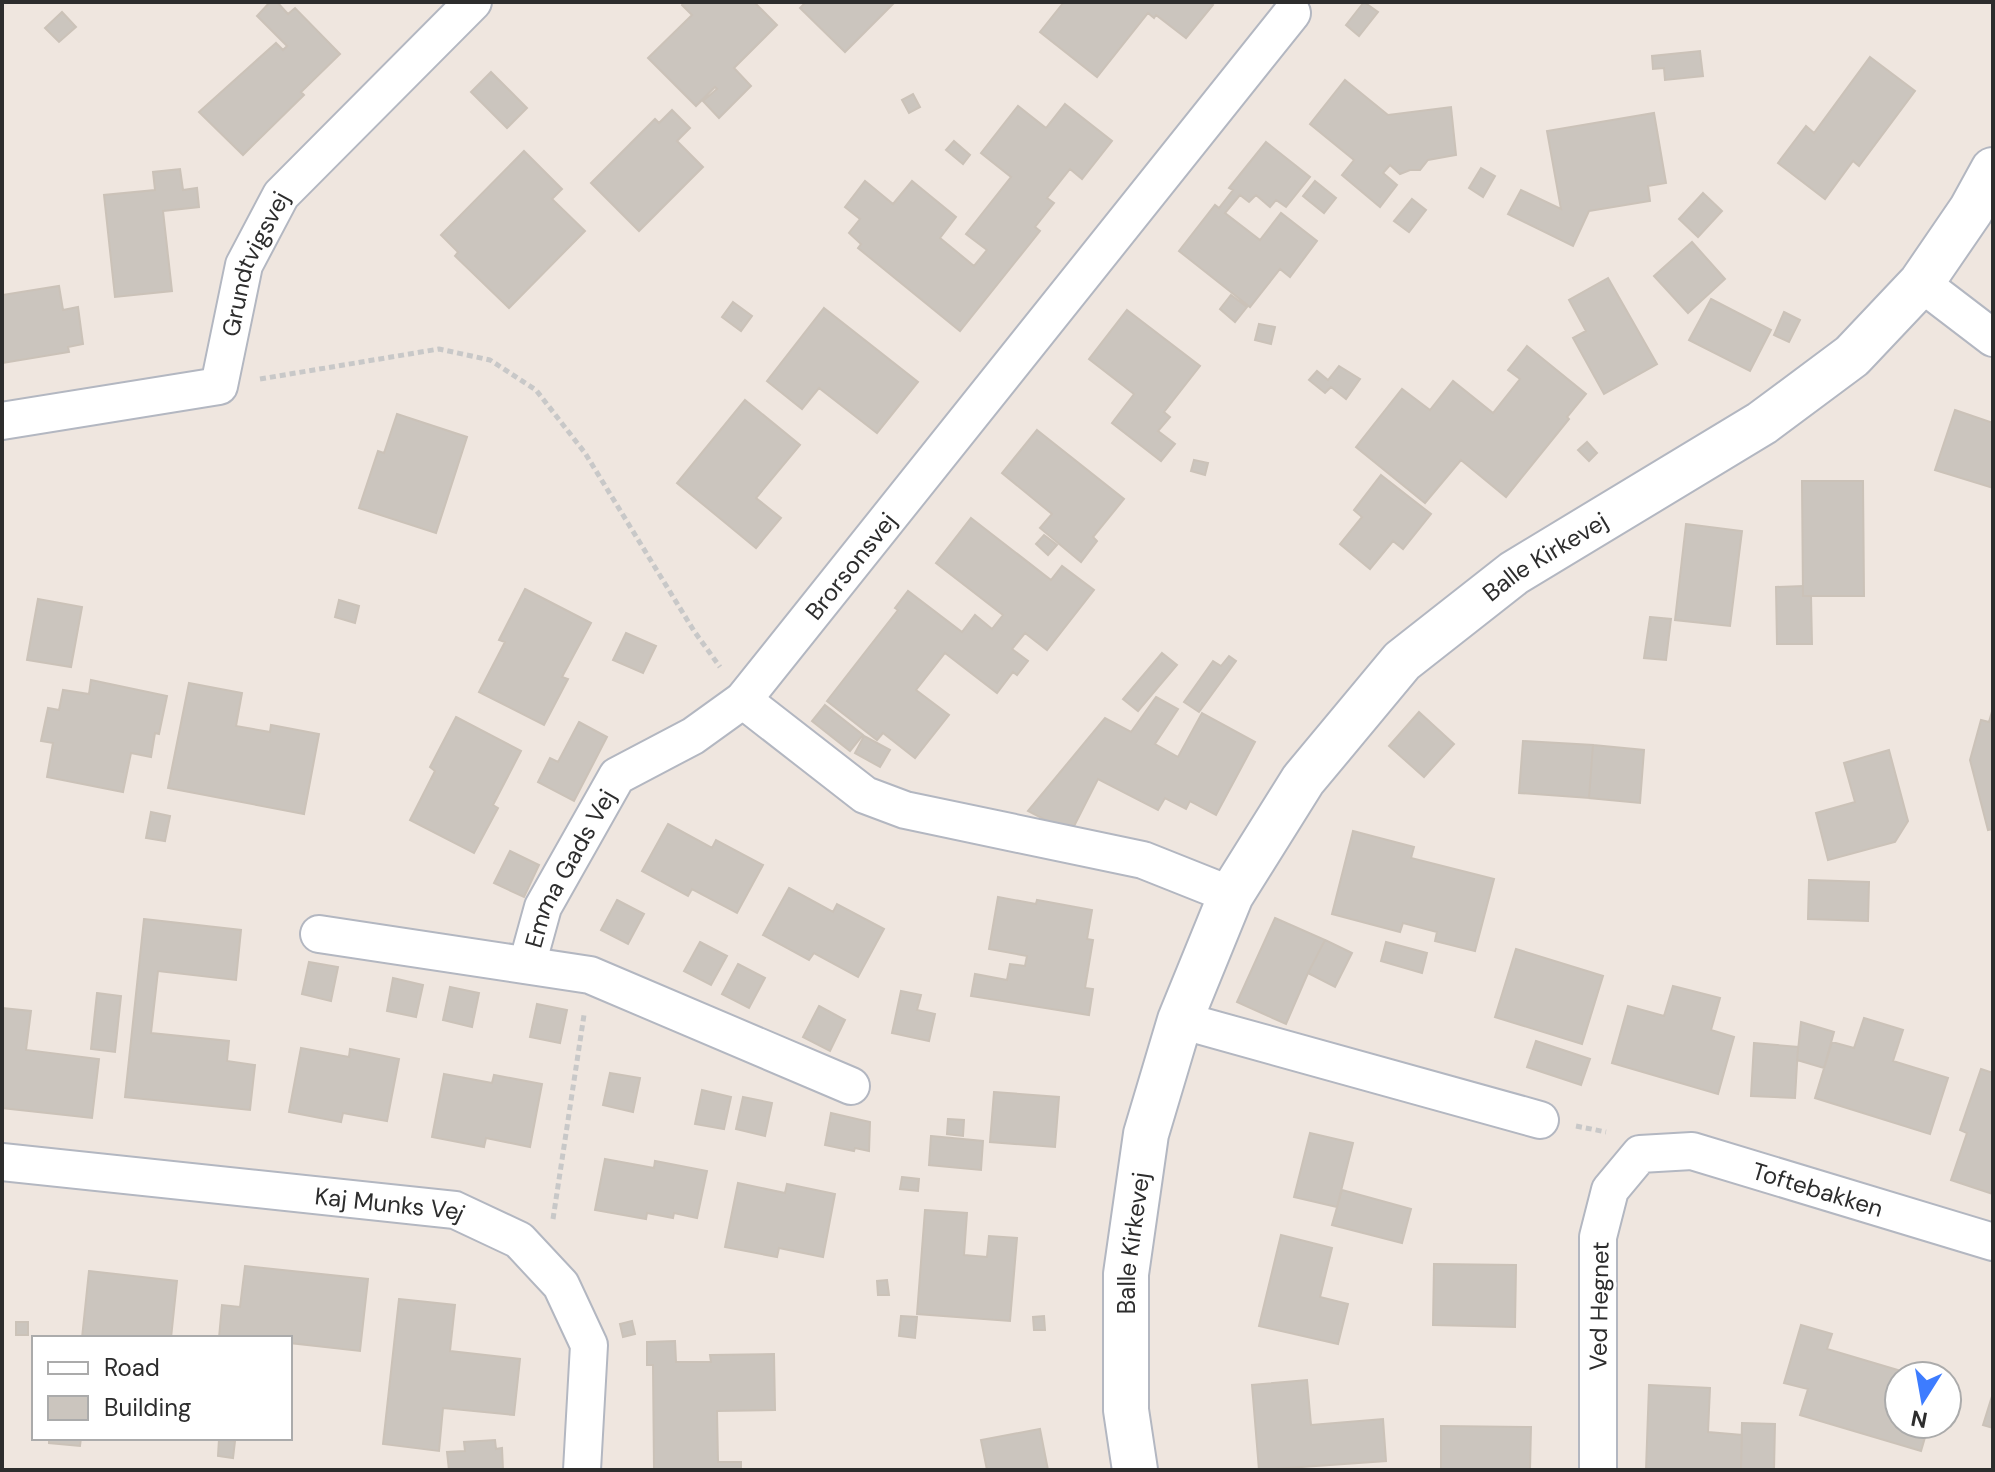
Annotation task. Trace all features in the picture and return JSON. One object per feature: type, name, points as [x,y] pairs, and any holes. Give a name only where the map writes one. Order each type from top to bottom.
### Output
[{"type":"street","name":"Grundtvigsvej","points":[[219,386],[244,265],[281,195],[473,2]]},
{"type":"street","name":"Brorsonsvej","points":[[743,700],[1292,13]]},
{"type":"street","name":"Balle Kirkevej","points":[[1135,1470],[1126,1410],[1126,1274],[1146,1134],[1180,1020],[1231,895],[1303,780],[1402,661],[1514,573],[1762,423],[1852,356],[1921,283],[1971,210],[1993,170]]},
{"type":"street","points":[[1921,283],[1993,338]]},
{"type":"street","points":[[2,421],[219,386]]},
{"type":"street","points":[[743,700],[865,795],[905,810],[1143,860],[1231,895]]},
{"type":"street","name":"Emma Gads Vej","points":[[527,965],[543,907],[617,776],[693,736],[743,700]]},
{"type":"street","name":"Emma Gads Vej","points":[[319,934],[590,975],[851,1086]]},
{"type":"street","points":[[1180,1020],[1540,1120]]},
{"type":"street","name":"Toftebakken","points":[[1640,1154],[1692,1151],[1993,1242]]},
{"type":"street","name":"Ved Hegnet","points":[[1598,1470],[1598,1237],[1610,1190],[1640,1154]]},
{"type":"street","name":"Kaj Munks Vej","points":[[2,1162],[455,1210],[519,1240],[561,1285],[589,1345],[582,1470]]},
{"type":"path","points":[[219,386],[439,349],[490,360],[536,390],[585,453],[694,631],[743,700]]},
{"type":"path","points":[[519,1240],[552,1225],[590,975]]},
{"type":"path","points":[[1540,1120],[1607,1132],[1640,1154]]},
{"type":"building","points":[[270,2],[277,2],[288,14],[295,8],[340,54],[301,92],[304,95],[243,155],[199,112],[276,43],[283,50],[287,46],[257,16]]},
{"type":"building","points":[[684,2],[754,2],[777,25],[734,68],[751,86],[719,118],[703,101],[717,89],[715,87],[696,106],[648,58],[692,15],[682,5]]},
{"type":"building","points":[[806,2],[895,2],[845,52],[800,8]]},
{"type":"building","points":[[1064,2],[1209,2],[1213,5],[1186,38],[1156,15],[1154,18],[1148,13],[1097,77],[1040,32]]},
{"type":"building","points":[[1364,2],[1378,12],[1359,36],[1346,25]]},
{"type":"building","points":[[62,12],[76,27],[59,42],[45,28]]},
{"type":"building","points":[[1700,51],[1703,76],[1665,80],[1664,68],[1653,69],[1652,56]]},
{"type":"building","points":[[1870,57],[1915,91],[1859,166],[1853,161],[1825,199],[1778,163],[1806,126],[1814,133]]},
{"type":"building","points":[[491,72],[527,108],[507,128],[471,92]]},
{"type":"building","points":[[1345,80],[1388,115],[1451,107],[1456,155],[1428,160],[1420,170],[1400,174],[1390,165],[1383,173],[1397,185],[1380,207],[1342,175],[1354,160],[1310,124]]},
{"type":"building","points":[[913,94],[920,107],[909,113],[902,100]]},
{"type":"building","points":[[1065,104],[1112,141],[1082,179],[1070,169],[1047,198],[1054,203],[1035,227],[1040,231],[960,331],[858,248],[861,244],[849,233],[860,219],[845,207],[865,181],[893,204],[912,181],[956,217],[940,238],[974,266],[987,250],[966,234],[1011,177],[981,153],[1018,106],[1046,128]]},
{"type":"building","points":[[672,110],[690,128],[677,141],[703,167],[639,231],[591,183],[655,119],[659,123]]},
{"type":"building","points":[[1654,113],[1666,183],[1648,186],[1650,201],[1589,211],[1573,246],[1508,214],[1521,190],[1561,209],[1547,131]]},
{"type":"building","points":[[954,141],[970,155],[963,164],[946,150]]},
{"type":"building","points":[[1266,142],[1310,177],[1286,207],[1276,200],[1270,207],[1256,195],[1249,202],[1240,195],[1225,213],[1260,240],[1281,213],[1317,241],[1290,277],[1280,269],[1250,307],[1179,251],[1215,205],[1219,208],[1233,190],[1229,188]]},
{"type":"building","points":[[524,151],[562,189],[552,199],[585,231],[509,308],[455,256],[458,252],[441,235]]},
{"type":"building","points":[[1481,168],[1495,176],[1483,197],[1469,188]]},
{"type":"building","points":[[180,169],[183,190],[197,188],[199,207],[163,211],[172,291],[115,297],[104,195],[155,190],[153,172]]},
{"type":"building","points":[[1315,181],[1336,198],[1324,213],[1303,196]]},
{"type":"building","points":[[1703,193],[1722,211],[1698,237],[1679,219]]},
{"type":"building","points":[[1412,199],[1426,210],[1409,232],[1394,221]]},
{"type":"building","points":[[1692,242],[1725,279],[1688,313],[1654,276]]},
{"type":"building","points":[[1608,278],[1657,364],[1604,394],[1573,338],[1586,331],[1569,300]]},
{"type":"building","points":[[59,286],[63,310],[78,307],[83,344],[68,347],[69,352],[2,363],[2,295]]},
{"type":"building","points":[[1231,295],[1247,307],[1235,322],[1220,309]]},
{"type":"building","points":[[1711,299],[1771,330],[1750,371],[1689,340]]},
{"type":"building","points":[[733,302],[752,316],[741,331],[722,317]]},
{"type":"building","points":[[824,308],[918,382],[877,433],[819,388],[802,409],[767,381]]},
{"type":"building","points":[[1127,310],[1200,366],[1164,412],[1170,417],[1158,431],[1175,444],[1161,461],[1112,423],[1134,394],[1089,359]]},
{"type":"building","points":[[1784,312],[1800,320],[1789,342],[1774,335]]},
{"type":"building","points":[[1259,324],[1275,327],[1271,344],[1255,340]]},
{"type":"building","points":[[1527,346],[1586,394],[1506,497],[1461,460],[1425,503],[1356,447],[1402,389],[1430,410],[1453,381],[1493,413],[1520,379],[1508,370]]},
{"type":"building","points":[[1339,366],[1360,379],[1346,399],[1331,387],[1325,393],[1309,380],[1317,371],[1328,380]]},
{"type":"building","points":[[745,400],[800,445],[756,498],[781,518],[756,548],[677,483]]},
{"type":"building","points":[[1955,410],[1993,423],[1993,488],[1935,470]]},
{"type":"building","points":[[397,414],[467,437],[436,533],[359,508],[378,451],[384,453]]},
{"type":"building","points":[[1037,430],[1124,499],[1093,537],[1097,541],[1081,562],[1040,528],[1052,514],[1002,473]]},
{"type":"building","points":[[1587,442],[1597,453],[1589,461],[1578,450]]},
{"type":"building","points":[[1194,460],[1208,463],[1205,475],[1191,471]]},
{"type":"building","points":[[1381,475],[1431,514],[1403,549],[1393,541],[1370,569],[1340,544],[1362,517],[1354,510]]},
{"type":"building","points":[[1802,481],[1863,481],[1864,596],[1803,596]]},
{"type":"building","points":[[971,518],[1051,580],[1062,566],[1094,590],[1047,650],[1025,633],[1012,649],[1028,661],[1017,675],[1013,672],[997,693],[945,653],[916,690],[949,715],[915,758],[883,733],[877,740],[827,701],[898,610],[895,608],[908,591],[962,632],[975,615],[992,629],[1003,615],[936,563]]},
{"type":"building","points":[[1686,524],[1742,531],[1730,626],[1675,620]]},
{"type":"building","points":[[1044,535],[1057,545],[1048,555],[1036,544]]},
{"type":"building","points":[[1803,586],[1803,596],[1811,596],[1812,644],[1777,644],[1776,587]]},
{"type":"building","points":[[525,589],[591,623],[562,677],[568,679],[544,725],[479,692],[505,642],[499,640]]},
{"type":"building","points":[[38,599],[82,607],[71,667],[27,660]]},
{"type":"building","points":[[339,600],[359,606],[355,623],[335,617]]},
{"type":"building","points":[[1650,617],[1671,619],[1666,660],[1644,658]]},
{"type":"building","points":[[626,633],[656,646],[643,673],[613,660]]},
{"type":"building","points":[[1162,653],[1177,665],[1138,711],[1123,699]]},
{"type":"building","points":[[1229,656],[1236,661],[1199,712],[1184,702],[1213,661],[1221,666]]},
{"type":"building","points":[[91,680],[167,696],[151,757],[131,753],[123,792],[47,777],[53,743],[41,741],[48,708],[59,710],[63,690],[89,694]]},
{"type":"building","points":[[189,683],[242,693],[236,726],[270,732],[271,725],[319,734],[304,814],[168,788]]},
{"type":"building","points":[[1156,697],[1178,709],[1155,744],[1178,757],[1202,713],[1255,742],[1216,815],[1190,801],[1186,809],[1165,798],[1158,810],[1098,779],[1072,830],[1028,811],[1105,718],[1131,732]]},
{"type":"building","points":[[825,705],[863,735],[850,751],[812,721]]},
{"type":"building","points":[[1993,708],[1993,829],[1988,830],[1970,760],[1981,720],[1989,722]]},
{"type":"building","points":[[1419,712],[1454,744],[1424,777],[1389,746]]},
{"type":"building","points":[[456,717],[521,751],[493,805],[498,808],[474,853],[410,820],[435,771],[430,767]]},
{"type":"building","points":[[579,722],[607,737],[574,801],[538,782],[550,758],[558,762]]},
{"type":"building","points":[[864,736],[890,750],[880,767],[855,753]]},
{"type":"building","points":[[1523,741],[1593,745],[1589,798],[1519,793]]},
{"type":"building","points":[[1593,745],[1644,750],[1640,803],[1589,798]]},
{"type":"building","points":[[1889,750],[1908,821],[1895,842],[1828,860],[1816,813],[1855,802],[1844,763]]},
{"type":"building","points":[[151,812],[170,816],[165,841],[146,838]]},
{"type":"building","points":[[668,824],[712,848],[716,840],[763,865],[737,913],[692,889],[688,896],[642,871]]},
{"type":"building","points":[[1353,831],[1414,847],[1411,858],[1494,879],[1475,951],[1435,941],[1437,932],[1403,923],[1400,932],[1332,914]]},
{"type":"building","points":[[510,851],[539,865],[524,897],[494,883]]},
{"type":"building","points":[[1809,880],[1869,882],[1868,921],[1808,919]]},
{"type":"building","points":[[789,888],[833,912],[837,904],[884,929],[858,977],[814,953],[809,960],[763,935]]},
{"type":"building","points":[[998,897],[1092,910],[1087,939],[1093,940],[1085,988],[1093,989],[1089,1015],[971,996],[975,974],[1007,980],[1010,964],[1025,966],[1027,956],[989,949]]},
{"type":"building","points":[[617,900],[644,914],[628,944],[601,930]]},
{"type":"building","points":[[1275,918],[1325,940],[1286,1024],[1237,1002]]},
{"type":"building","points":[[144,919],[241,930],[236,980],[158,971],[151,1033],[229,1041],[227,1061],[255,1065],[250,1110],[125,1097]]},
{"type":"building","points":[[1325,940],[1352,953],[1335,987],[1308,973]]},
{"type":"building","points":[[700,942],[727,956],[711,985],[684,971]]},
{"type":"building","points":[[1386,942],[1427,953],[1422,973],[1381,961]]},
{"type":"building","points":[[1516,949],[1603,976],[1582,1044],[1495,1017]]},
{"type":"building","points":[[309,962],[338,967],[331,1001],[302,994]]},
{"type":"building","points":[[738,964],[765,978],[749,1008],[722,994]]},
{"type":"building","points":[[393,978],[423,985],[416,1017],[387,1011]]},
{"type":"building","points":[[1673,986],[1720,998],[1711,1030],[1734,1037],[1718,1094],[1612,1063],[1628,1006],[1664,1016]]},
{"type":"building","points":[[450,987],[479,993],[472,1027],[443,1020]]},
{"type":"building","points":[[901,991],[921,995],[917,1010],[935,1014],[929,1041],[892,1033]]},
{"type":"building","points":[[97,993],[121,996],[115,1052],[91,1049]]},
{"type":"building","points":[[537,1004],[567,1010],[560,1043],[530,1037]]},
{"type":"building","points":[[819,1006],[845,1020],[830,1051],[803,1037]]},
{"type":"building","points":[[2,1008],[31,1011],[26,1050],[99,1059],[92,1118],[2,1108]]},
{"type":"building","points":[[1864,1018],[1903,1030],[1893,1061],[1948,1078],[1930,1134],[1815,1098],[1832,1042],[1854,1048]]},
{"type":"building","points":[[1801,1022],[1834,1032],[1824,1068],[1797,1060]]},
{"type":"building","points":[[1536,1041],[1590,1059],[1581,1085],[1527,1067]]},
{"type":"building","points":[[1754,1043],[1798,1047],[1795,1098],[1751,1096]]},
{"type":"building","points":[[301,1048],[349,1057],[350,1049],[399,1059],[387,1121],[343,1113],[341,1122],[289,1112]]},
{"type":"building","points":[[1981,1069],[1993,1073],[1993,1194],[1951,1180],[1967,1133],[1960,1130]]},
{"type":"building","points":[[610,1073],[640,1078],[633,1112],[603,1105]]},
{"type":"building","points":[[444,1074],[492,1083],[494,1075],[542,1084],[530,1147],[486,1138],[484,1147],[432,1137]]},
{"type":"building","points":[[702,1090],[731,1097],[724,1129],[695,1124]]},
{"type":"building","points":[[994,1092],[1059,1097],[1055,1147],[990,1142]]},
{"type":"building","points":[[743,1097],[772,1103],[765,1136],[736,1129]]},
{"type":"building","points":[[831,1113],[870,1122],[869,1151],[825,1145]]},
{"type":"building","points":[[948,1119],[964,1120],[963,1136],[947,1134]]},
{"type":"building","points":[[1310,1133],[1353,1143],[1337,1207],[1294,1197]]},
{"type":"building","points":[[931,1136],[983,1141],[981,1170],[929,1165]]},
{"type":"building","points":[[605,1159],[654,1168],[655,1161],[707,1171],[697,1218],[674,1213],[673,1218],[647,1213],[646,1219],[595,1210]]},
{"type":"building","points":[[902,1177],[919,1179],[918,1191],[900,1189]]},
{"type":"building","points":[[738,1183],[785,1193],[787,1184],[835,1194],[823,1257],[779,1248],[777,1257],[725,1247]]},
{"type":"building","points":[[1342,1190],[1411,1209],[1402,1243],[1332,1225]]},
{"type":"building","points":[[925,1210],[967,1213],[964,1255],[987,1257],[989,1236],[1017,1238],[1010,1321],[917,1314]]},
{"type":"building","points":[[1281,1235],[1332,1248],[1320,1297],[1348,1304],[1338,1344],[1259,1326]]},
{"type":"building","points":[[1434,1264],[1516,1265],[1515,1327],[1433,1325]]},
{"type":"building","points":[[245,1266],[368,1279],[360,1351],[292,1343],[292,1336],[219,1336],[222,1305],[240,1307]]},
{"type":"building","points":[[89,1271],[177,1281],[171,1336],[82,1336]]},
{"type":"building","points":[[887,1280],[889,1295],[878,1295],[877,1281]]},
{"type":"building","points":[[399,1299],[455,1305],[450,1351],[520,1359],[514,1415],[443,1408],[439,1451],[383,1444]]},
{"type":"building","points":[[901,1316],[917,1317],[915,1338],[899,1336]]},
{"type":"building","points":[[1044,1316],[1045,1330],[1034,1330],[1033,1317]]},
{"type":"building","points":[[632,1321],[635,1334],[623,1337],[620,1324]]},
{"type":"building","points":[[16,1322],[28,1322],[28,1335],[16,1335]]},
{"type":"building","points":[[1801,1325],[1832,1334],[1827,1349],[1883,1366],[1883,1440],[1800,1415],[1808,1389],[1784,1383]]},
{"type":"building","points":[[675,1341],[676,1362],[711,1362],[710,1355],[774,1354],[775,1410],[717,1411],[718,1462],[741,1462],[741,1470],[654,1469],[653,1365],[647,1365],[647,1342]]},
{"type":"building","points":[[1307,1380],[1311,1425],[1383,1419],[1386,1461],[1259,1470],[1252,1385]]},
{"type":"building","points":[[1649,1385],[1710,1388],[1708,1432],[1742,1435],[1741,1470],[1646,1470]]},
{"type":"building","points":[[1993,1393],[1993,1428],[1983,1425]]},
{"type":"building","points":[[1742,1423],[1775,1424],[1774,1470],[1741,1470]]},
{"type":"building","points":[[1441,1426],[1531,1427],[1530,1470],[1441,1470]]},
{"type":"building","points":[[1040,1429],[1048,1470],[987,1470],[981,1440]]},
{"type":"building","points":[[49,1440],[81,1440],[80,1446],[49,1443]]},
{"type":"building","points":[[219,1440],[235,1441],[233,1458],[218,1456]]},
{"type":"building","points":[[495,1440],[496,1449],[502,1448],[503,1470],[449,1470],[447,1452],[465,1451],[464,1442]]},
{"type":"building","points":[[1884,1440],[1924,1440],[1921,1451]]}]
